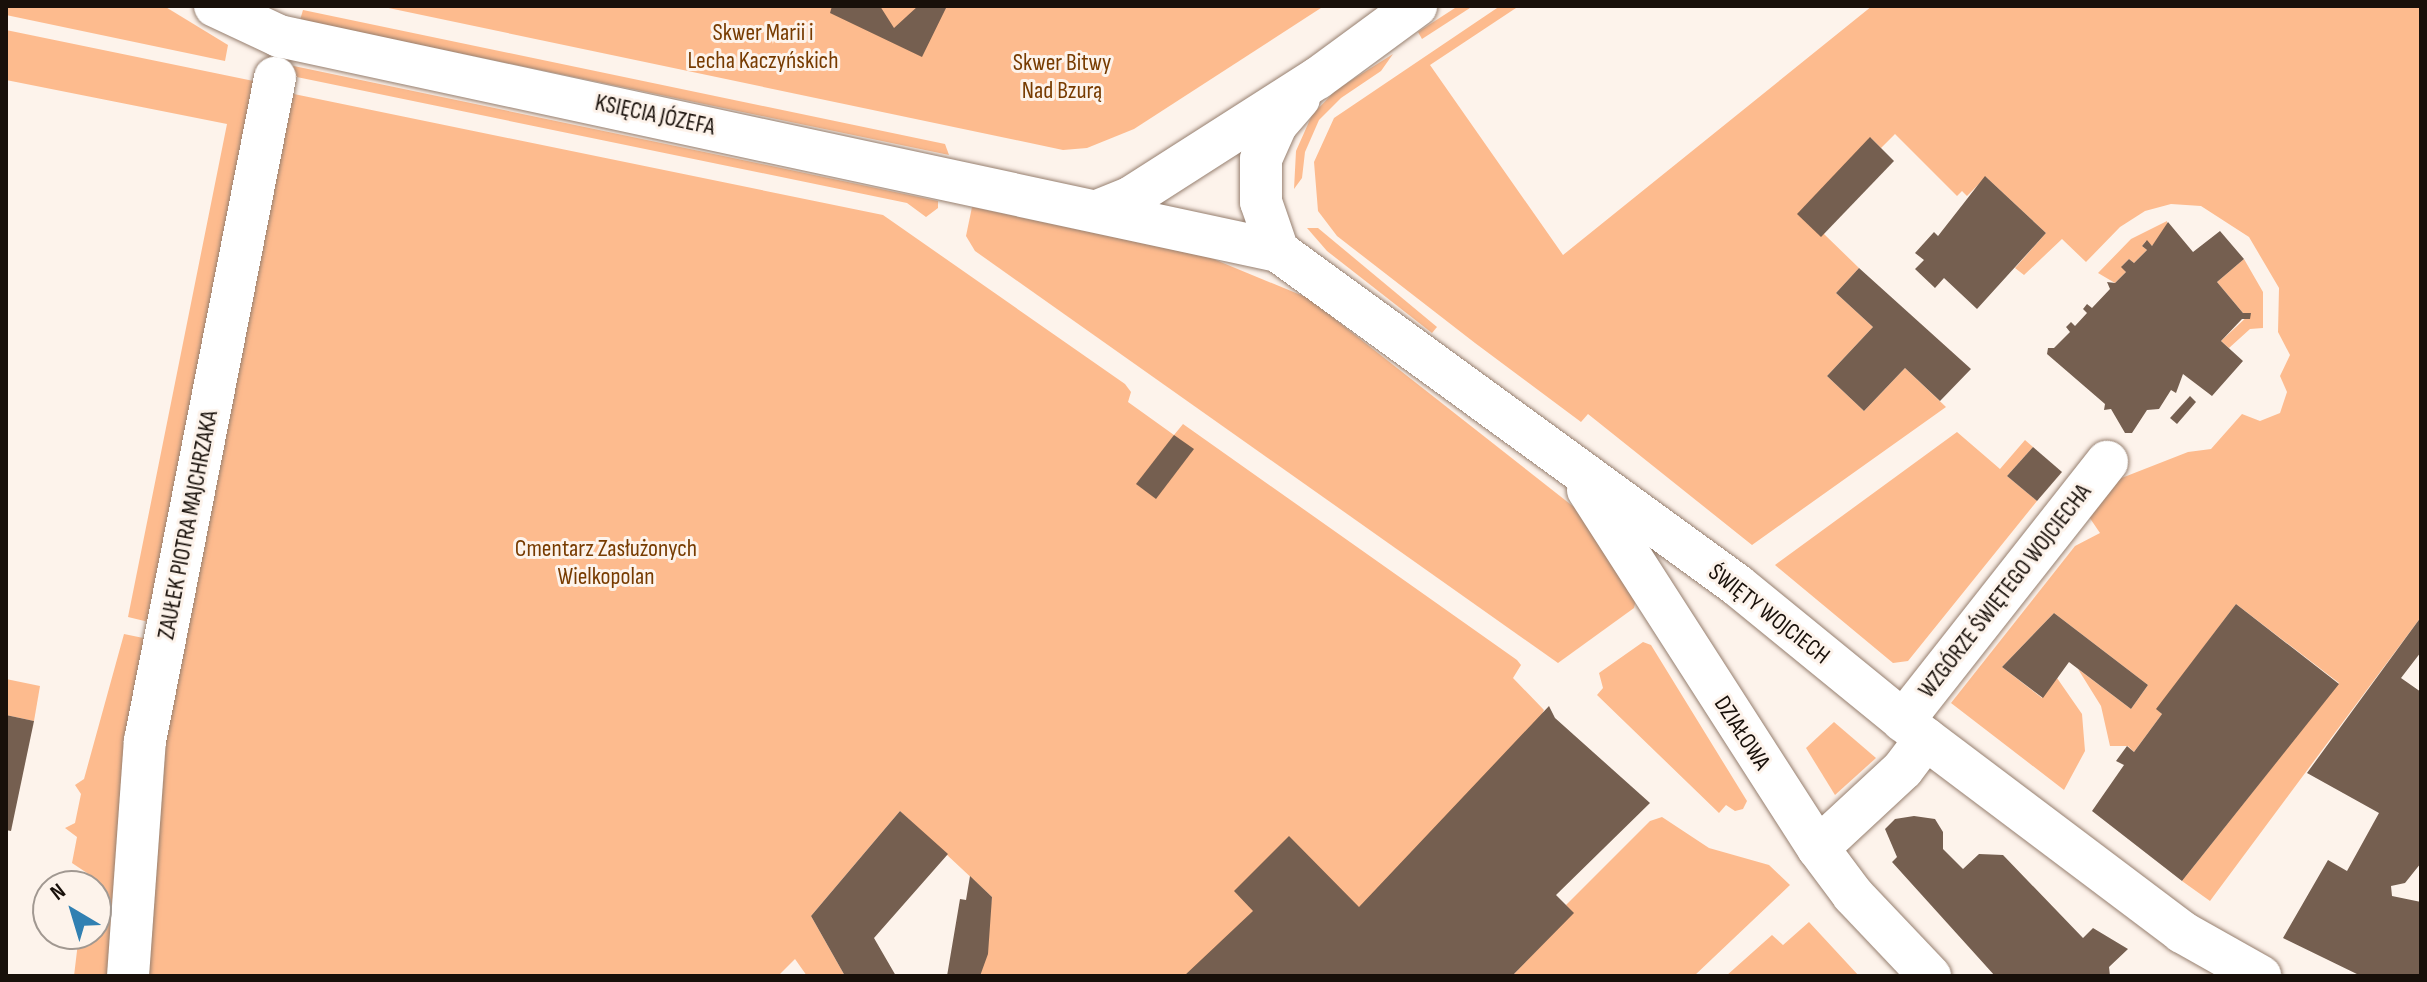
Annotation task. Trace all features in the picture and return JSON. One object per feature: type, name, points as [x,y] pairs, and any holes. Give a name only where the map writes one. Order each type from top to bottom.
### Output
[{"type":"street","name":"KSIĘCIA JÓZEFA","points":[[215,6],[279,36],[1100,210],[1180,233],[1278,251]]},
{"type":"street","points":[[1100,210],[1130,198],[1318,78],[1416,6]]},
{"type":"street","name":"ZAUŁEK PIOTRA MAJCHRZAKA","points":[[128,976],[145,741],[275,78]]},
{"type":"street","points":[[1278,251],[1261,202],[1261,159],[1276,125],[1318,78]]},
{"type":"street","name":"ŚWIĘTY WOJCIECH","points":[[1278,251],[1577,472],[1737,585],[1915,730],[2182,932],[2260,976]]},
{"type":"street","name":"WZGÓRZE ŚWIĘTEGO WOJCIECHA","points":[[1818,848],[1903,769],[1915,730],[2107,462]]},
{"type":"street","name":"DZIAŁOWA","points":[[1577,472],[1818,848],[1853,895],[1930,976]]},
{"type":"green space","points":[[6,6],[164,6],[228,45],[225,61],[6,15]]},
{"type":"green space","name":"Skwer Bitwy Nad Bzurą","points":[[379,6],[1324,6],[1134,129],[1087,148],[1063,150]]},
{"type":"green space","points":[[1458,6],[1473,6],[1422,39],[1418,32]]},
{"type":"green space","points":[[1500,6],[1519,6],[1430,65],[1563,255],[1872,6],[2421,6],[2421,617],[2210,901],[2182,881],[2339,683],[2236,604],[2157,709],[2162,714],[2134,752],[2128,746],[2110,746],[2101,706],[2078,669],[2131,709],[2148,685],[2054,613],[2002,667],[2042,698],[2057,678],[2082,714],[2085,751],[2064,790],[1951,703],[2075,546],[2100,533],[2081,505],[2096,488],[2188,452],[2211,449],[2242,414],[2260,421],[2280,413],[2287,392],[2280,376],[2290,355],[2278,332],[2279,288],[2249,237],[2201,206],[2171,204],[2145,211],[2120,227],[2086,262],[2062,239],[2024,275],[2015,268],[2046,233],[1986,177],[1967,196],[1962,191],[1957,196],[1895,134],[1881,148],[1871,138],[1824,234],[1859,268],[1836,293],[1873,327],[1827,376],[1864,411],[1905,368],[1946,407],[1752,545],[1588,414],[1581,422],[1475,343],[1337,236],[1318,211],[1314,162],[1334,118]]},
{"type":"green space","points":[[303,10],[945,144],[949,155],[300,20]]},
{"type":"green space","points":[[6,30],[258,82],[157,624],[128,617],[227,124],[6,80]]},
{"type":"green space","points":[[1393,54],[1381,71],[1341,98],[1319,120],[1305,152],[1302,178],[1294,189],[1296,151],[1312,115],[1336,90]]},
{"type":"green space","points":[[289,65],[938,201],[938,208],[926,217],[907,203],[287,75]]},
{"type":"green space","name":"Cmentarz Zasłużonych Wielkopolan","points":[[289,93],[883,215],[1125,384],[1131,392],[1128,402],[1174,435],[1183,424],[1517,660],[1521,665],[1513,678],[1544,710],[1410,976],[980,976],[992,897],[900,811],[811,916],[845,976],[807,976],[795,959],[778,976],[136,976],[156,743]]},
{"type":"green space","points":[[972,207],[1211,258],[1308,298],[1579,511],[1636,599],[1634,608],[1558,663],[975,251],[966,236]]},
{"type":"green space","points":[[2167,221],[2168,228],[2152,246],[2146,241],[2142,246],[2147,250],[2134,263],[2129,259],[2122,266],[2126,272],[2115,283],[2098,273],[2131,239]]},
{"type":"green space","points":[[1307,228],[1318,228],[1437,327],[1432,333],[1327,251]]},
{"type":"green space","points":[[2244,259],[2263,292],[2263,328],[2250,329],[2229,348],[2221,341],[2251,313],[2243,313],[2217,282]]},
{"type":"green space","points":[[1957,432],[2000,469],[2025,440],[2033,447],[2007,476],[2037,501],[1908,661],[1893,663],[1775,565]]},
{"type":"green space","points":[[124,634],[153,640],[113,976],[74,976],[77,950],[112,950],[112,870],[82,870],[72,863],[77,837],[65,828],[75,823],[81,794],[75,785],[84,779]]},
{"type":"green space","points":[[1643,642],[1651,645],[1747,801],[1743,809],[1735,811],[1726,805],[1719,813],[1597,695],[1603,688],[1599,673]]},
{"type":"green space","points":[[6,679],[40,686],[34,721],[6,715]]},
{"type":"green space","points":[[1834,722],[1876,758],[1835,795],[1806,748]]},
{"type":"green space","points":[[1662,817],[1709,848],[1769,865],[1790,885],[1694,976],[1512,976],[1573,913],[1566,905],[1650,821]]},
{"type":"green space","points":[[1809,922],[1859,976],[1726,976],[1772,935],[1783,945]]},
{"type":"building","points":[[832,6],[880,6],[894,28],[918,6],[947,6],[922,57],[830,13]]},
{"type":"building","points":[[1870,137],[1894,161],[1821,237],[1797,214]]},
{"type":"building","points":[[1985,176],[2046,233],[1977,309],[1944,278],[1935,288],[1915,269],[1924,260],[1915,253],[1934,232],[1938,236]]},
{"type":"building","points":[[2168,222],[2193,252],[2220,231],[2244,259],[2217,282],[2243,313],[2251,313],[2250,319],[2242,319],[2221,341],[2243,361],[2212,396],[2183,374],[2176,393],[2171,390],[2159,409],[2147,410],[2132,433],[2125,433],[2111,409],[2104,410],[2105,404],[2047,354],[2048,348],[2054,348],[2070,332],[2066,327],[2071,322],[2075,326],[2087,313],[2083,309],[2087,304],[2092,308],[2110,289],[2107,282],[2115,283],[2126,272],[2121,267],[2129,259],[2134,263],[2147,250],[2142,246],[2147,240],[2152,246]]},
{"type":"building","points":[[1859,268],[1971,369],[1940,401],[1905,368],[1864,411],[1827,376],[1873,327],[1836,293]]},
{"type":"building","points":[[2190,396],[2196,402],[2177,424],[2170,418]]},
{"type":"building","points":[[1174,435],[1194,449],[1156,499],[1136,484]]},
{"type":"building","points":[[2033,447],[2062,472],[2037,501],[2007,476]]},
{"type":"building","points":[[2236,604],[2339,684],[2182,881],[2092,811],[2124,765],[2116,761],[2127,746],[2134,752],[2162,714],[2156,709]]},
{"type":"building","points":[[2054,613],[2148,685],[2131,709],[2069,662],[2043,698],[2002,667]]},
{"type":"building","points":[[2421,617],[2421,652],[2401,678],[2421,692],[2421,863],[2405,883],[2391,886],[2392,896],[2421,902],[2421,976],[2361,976],[2283,938],[2328,860],[2347,871],[2379,813],[2307,773]]},
{"type":"building","points":[[1549,706],[1555,718],[1650,803],[1556,895],[1574,913],[1512,976],[1184,976],[1253,911],[1234,891],[1289,836],[1359,907]]},
{"type":"building","points":[[6,715],[34,721],[11,831],[6,830]]},
{"type":"building","points":[[900,811],[948,854],[874,938],[896,976],[845,976],[811,916]]},
{"type":"building","points":[[1914,816],[1935,819],[1943,832],[1943,849],[1963,869],[1979,854],[2003,855],[2083,938],[2093,928],[2128,949],[2109,967],[2110,976],[1995,976],[1892,862],[1897,857],[1885,829],[1895,819]]},
{"type":"building","points":[[970,876],[992,897],[988,954],[980,976],[947,976],[960,899],[966,900]]},
{"type":"park label","name":"Skwer Marii i Lecha Kaczyńskich","points":[[763,47]]}]
